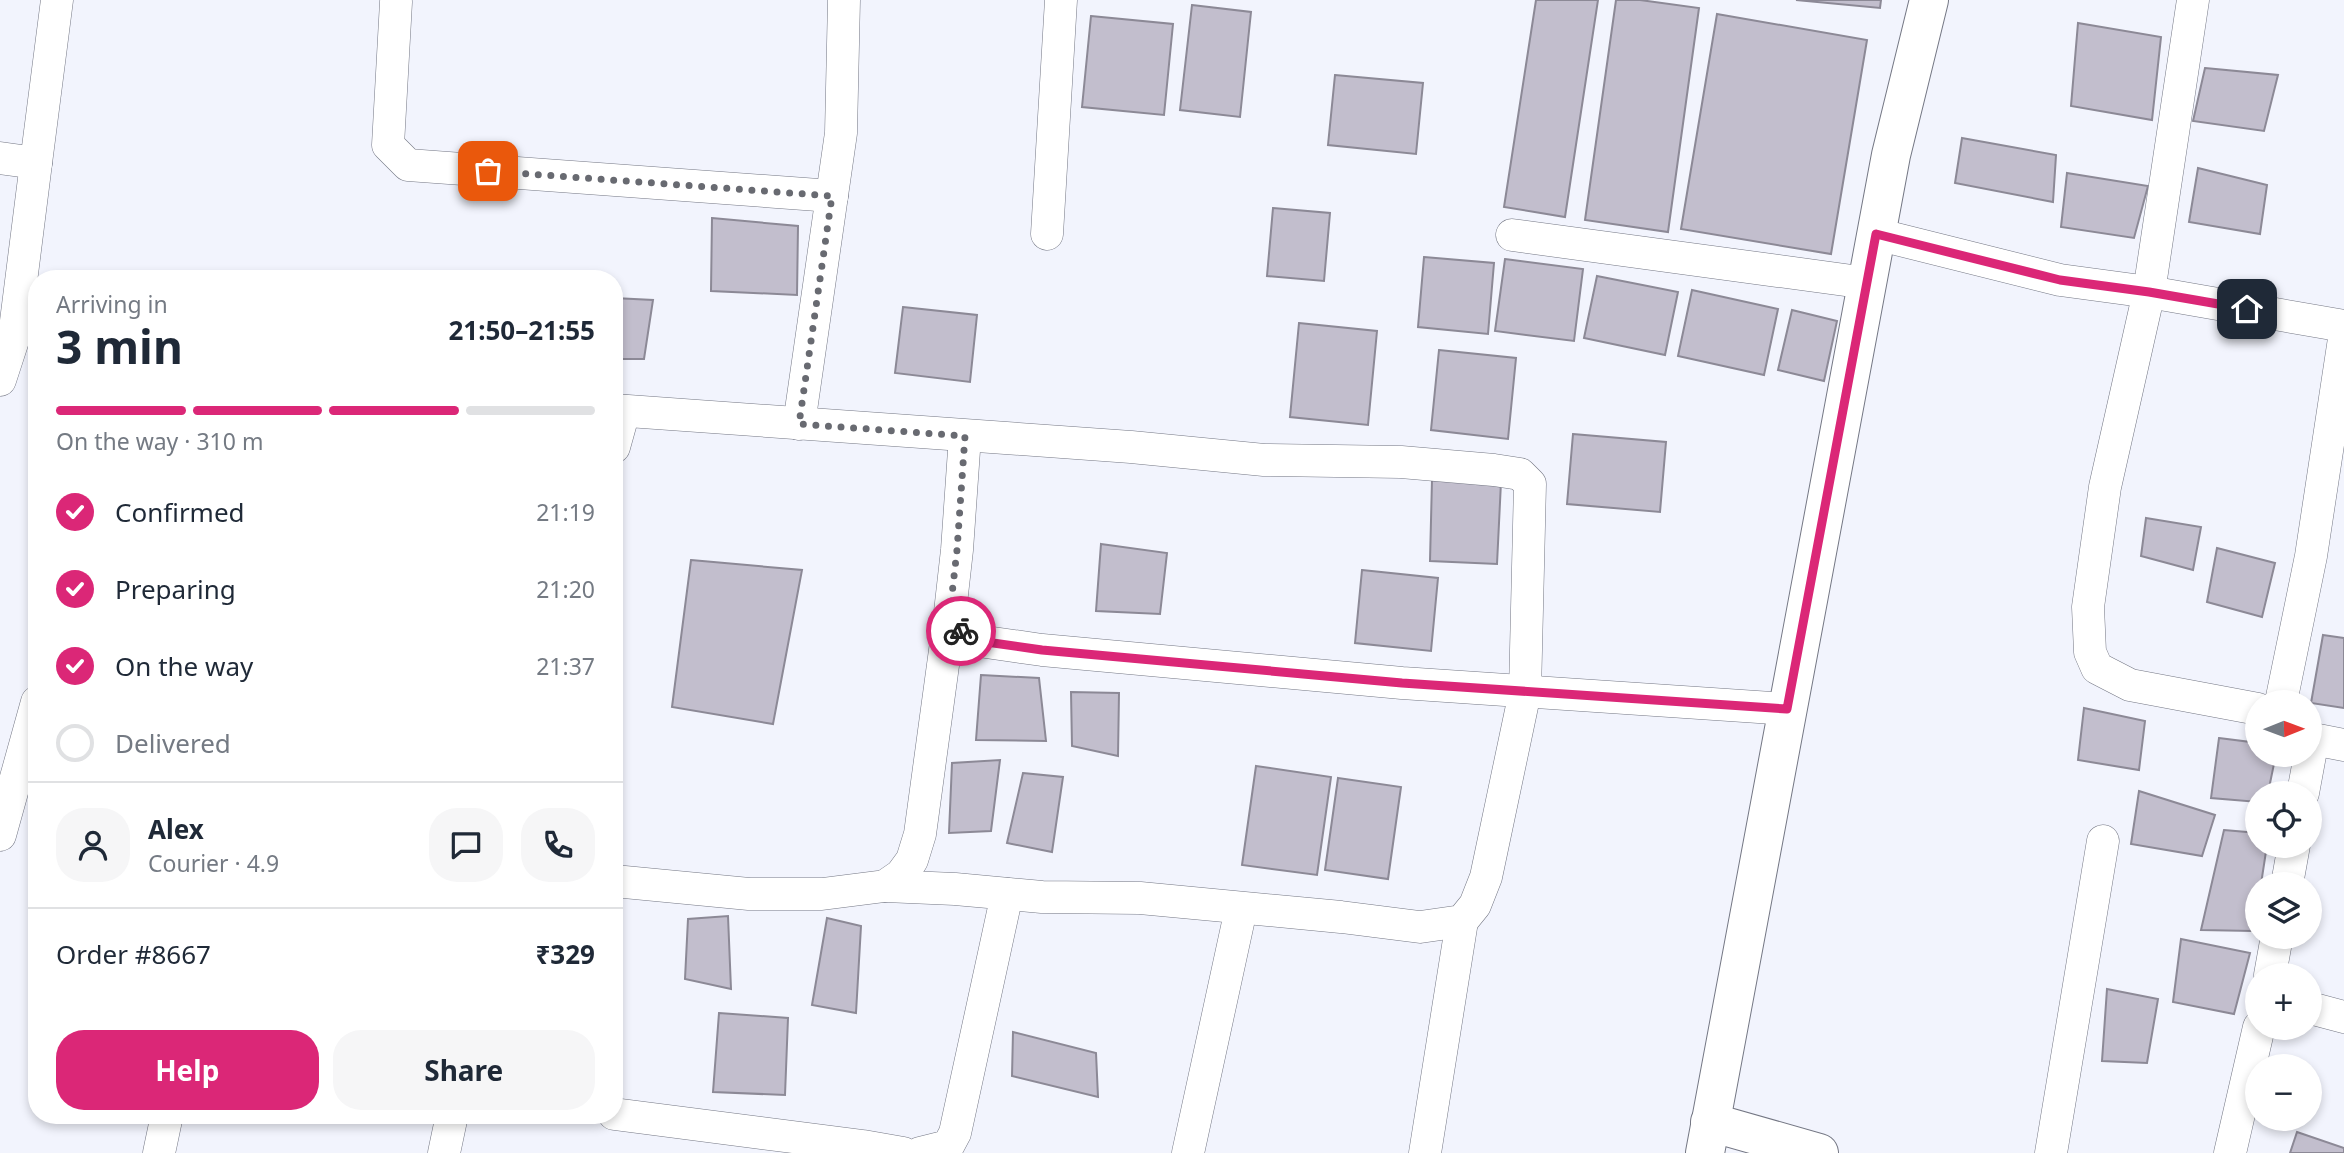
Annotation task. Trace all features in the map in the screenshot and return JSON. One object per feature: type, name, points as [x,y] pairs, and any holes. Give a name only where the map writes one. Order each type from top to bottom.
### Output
[{"type":"street","points":[[30,270],[36,163],[57,0]]},
{"type":"street","points":[[799,424],[841,133],[845,0]]},
{"type":"street","points":[[1047,233],[1061,0]]},
{"type":"street","points":[[1819,1153],[1707,1137],[1891,155],[1930,0]]},
{"type":"street","points":[[2193,0],[2149,292],[2105,487],[2088,607],[2090,652],[2097,668],[2130,685],[2245,707]]},
{"type":"street","points":[[396,2],[388,145],[408,165],[832,196]]},
{"type":"street","points":[[0,158],[36,163]]},
{"type":"street","points":[[1876,234],[2060,280],[2149,292],[2344,326]]},
{"type":"street","points":[[1512,235],[1867,283]]},
{"type":"street","points":[[0,380],[26,338],[28,303]]},
{"type":"street","points":[[2283,690],[2311,556],[2344,339]]},
{"type":"street","points":[[623,410],[1131,447],[1264,460],[1401,462],[1520,474],[1530,484],[1525,692],[1486,877],[1475,905],[1462,921],[1424,1153]]},
{"type":"street","points":[[886,886],[901,875],[912,860],[917,848],[928,786],[957,550],[965,436]]},
{"type":"street","points":[[949,621],[972,640],[1042,650],[1525,692],[1787,709]]},
{"type":"street","points":[[0,835],[28,734]]},
{"type":"street","points":[[2322,740],[2344,745]]},
{"type":"street","points":[[2051,1153],[2104,841]]},
{"type":"street","points":[[623,882],[749,894],[822,894],[886,886],[955,889],[1042,897],[1140,898],[1420,927],[1462,921]]},
{"type":"street","points":[[623,1115],[921,1153],[948,1146],[956,1133],[1007,894]]},
{"type":"street","points":[[1188,1153],[1241,909]]},
{"type":"street","points":[[2322,1011],[2344,1017]]},
{"type":"street","points":[[2230,1153],[2256,1040]]},
{"type":"street","points":[[159,1153],[165,1124]]},
{"type":"street","points":[[444,1153],[450,1124]]},
{"type":"building","points":[[1536,0],[1598,0],[1565,217],[1504,207]]},
{"type":"building","points":[[1616,0],[1640,0],[1699,8],[1668,232],[1585,220]]},
{"type":"building","points":[[1796,0],[1881,0],[1880,8]]},
{"type":"building","points":[[1192,5],[1251,12],[1240,117],[1180,110]]},
{"type":"building","points":[[1717,14],[1867,40],[1831,254],[1681,229]]},
{"type":"building","points":[[1091,16],[1173,24],[1164,115],[1082,107]]},
{"type":"building","points":[[2078,23],[2161,37],[2152,120],[2071,106]]},
{"type":"building","points":[[2205,68],[2278,75],[2264,131],[2193,121]]},
{"type":"building","points":[[1335,75],[1423,83],[1416,154],[1328,145]]},
{"type":"building","points":[[1962,138],[2056,155],[2053,202],[1955,183]]},
{"type":"building","points":[[2198,168],[2267,185],[2260,234],[2189,222]]},
{"type":"building","points":[[2067,173],[2148,186],[2134,238],[2061,227]]},
{"type":"building","points":[[1273,208],[1330,213],[1324,281],[1267,276]]},
{"type":"building","points":[[712,218],[798,226],[797,295],[711,291]]},
{"type":"building","points":[[1424,257],[1494,263],[1488,334],[1418,327]]},
{"type":"building","points":[[1505,259],[1583,269],[1574,341],[1495,331]]},
{"type":"building","points":[[1597,276],[1678,292],[1665,355],[1584,338]]},
{"type":"building","points":[[1692,290],[1778,309],[1764,375],[1678,356]]},
{"type":"building","points":[[623,298],[653,300],[644,359],[623,359]]},
{"type":"building","points":[[903,307],[977,315],[970,382],[895,373]]},
{"type":"building","points":[[1792,310],[1837,321],[1824,381],[1778,370]]},
{"type":"building","points":[[1299,323],[1377,331],[1368,425],[1290,417]]},
{"type":"building","points":[[1439,350],[1516,358],[1508,439],[1431,430]]},
{"type":"building","points":[[1573,434],[1666,442],[1660,512],[1567,504]]},
{"type":"building","points":[[1432,480],[1501,482],[1497,564],[1430,561]]},
{"type":"building","points":[[2146,518],[2201,527],[2193,570],[2141,556]]},
{"type":"building","points":[[1101,544],[1167,553],[1160,614],[1096,611]]},
{"type":"building","points":[[2217,548],[2275,563],[2262,617],[2207,602]]},
{"type":"building","points":[[691,560],[802,570],[773,724],[672,707]]},
{"type":"building","points":[[1362,570],[1438,578],[1431,651],[1355,643]]},
{"type":"building","points":[[2323,635],[2344,638],[2344,708],[2322,705],[2322,690],[2313,690]]},
{"type":"building","points":[[981,675],[1039,678],[1046,741],[976,740]]},
{"type":"building","points":[[1071,692],[1119,693],[1118,756],[1072,746]]},
{"type":"building","points":[[2084,708],[2145,721],[2139,770],[2078,760]]},
{"type":"building","points":[[2219,738],[2245,741],[2245,767],[2273,767],[2270,781],[2245,781],[2245,801],[2211,798]]},
{"type":"building","points":[[1000,760],[991,831],[949,833],[952,763]]},
{"type":"building","points":[[1256,766],[1331,777],[1317,875],[1242,865]]},
{"type":"building","points":[[1023,773],[1063,777],[1052,852],[1007,843]]},
{"type":"building","points":[[1338,778],[1401,787],[1388,879],[1325,870]]},
{"type":"building","points":[[2139,791],[2215,815],[2202,856],[2131,844]]},
{"type":"building","points":[[2224,830],[2245,832],[2245,858],[2265,858],[2263,872],[2245,872],[2245,931],[2201,930]]},
{"type":"building","points":[[728,916],[731,989],[685,979],[688,919]]},
{"type":"building","points":[[827,918],[861,926],[856,1013],[812,1005]]},
{"type":"building","points":[[2181,939],[2250,953],[2247,963],[2245,963],[2234,1014],[2173,1002]]},
{"type":"building","points":[[2107,989],[2158,999],[2147,1063],[2102,1061]]},
{"type":"building","points":[[719,1013],[788,1018],[785,1095],[713,1092]]},
{"type":"building","points":[[1013,1032],[1096,1053],[1098,1097],[1012,1076]]},
{"type":"building","points":[[2297,1132],[2344,1148],[2344,1153],[2290,1153]]},
{"type":"way so far","points":[[488,171],[832,196],[799,424],[965,436],[949,621],[961,631]]},
{"type":"route","points":[[961,631],[972,640],[1042,650],[1402,683],[1787,709],[1876,234],[2060,280],[2247,309]]}]
